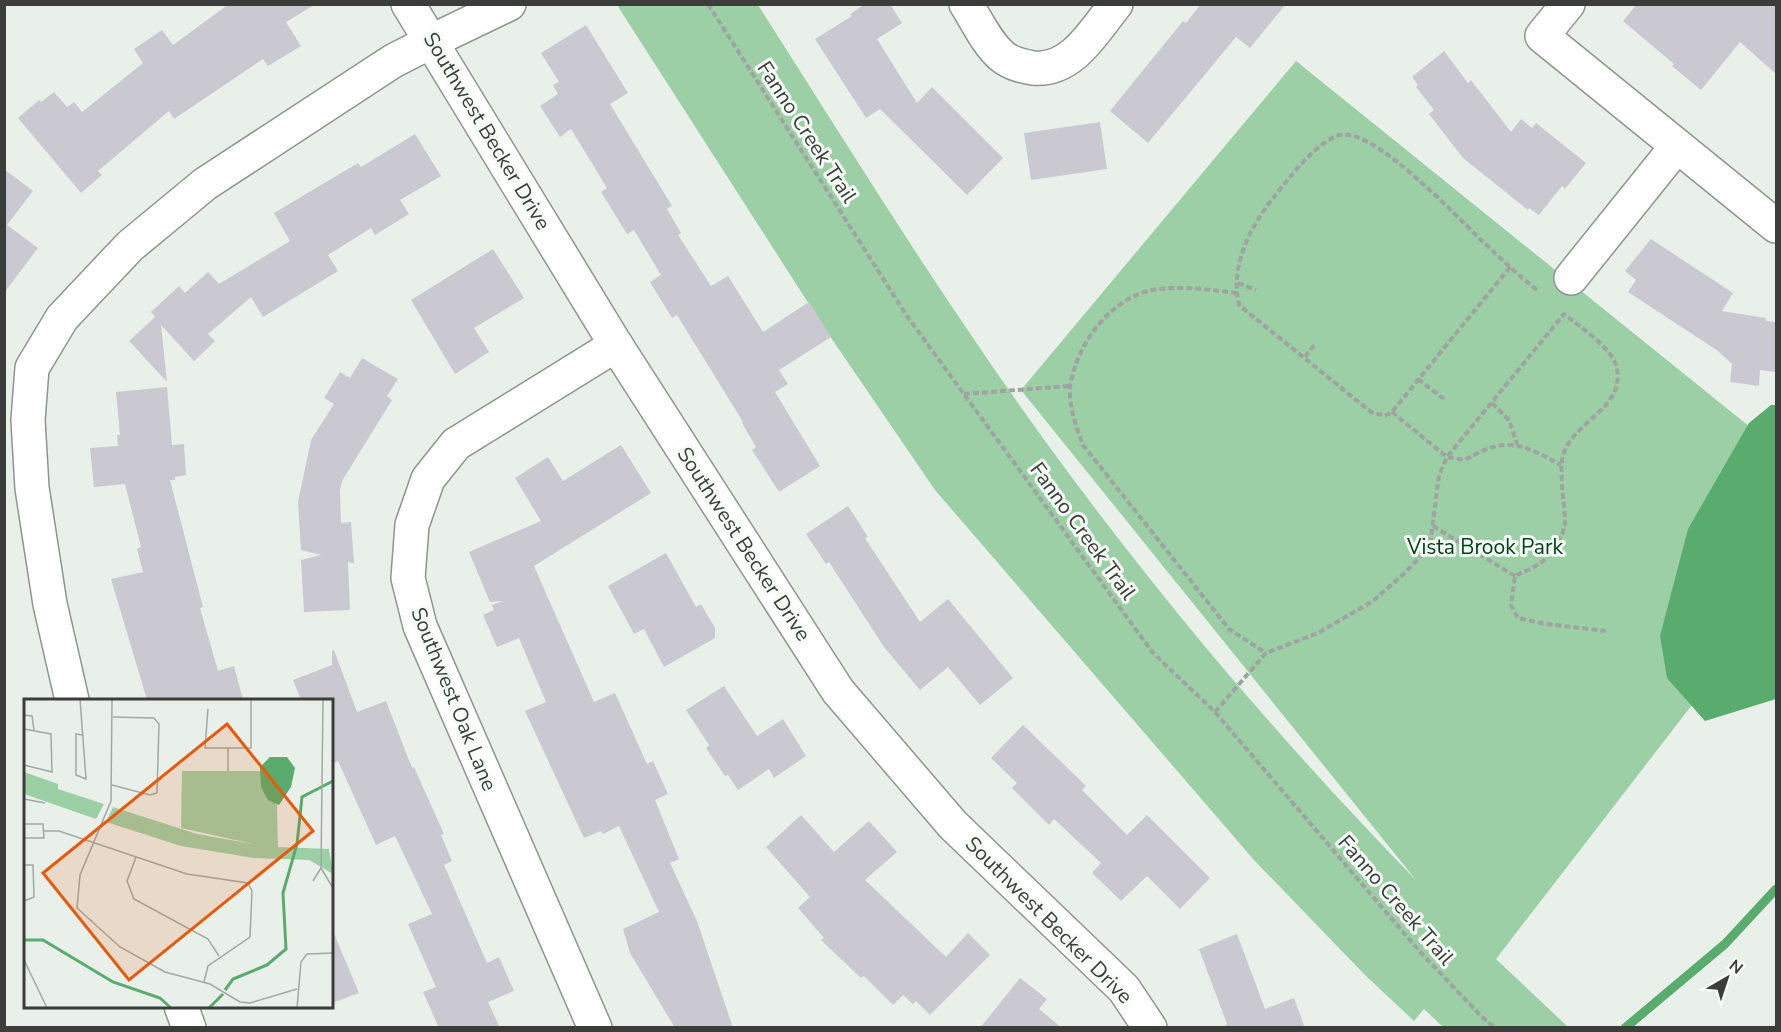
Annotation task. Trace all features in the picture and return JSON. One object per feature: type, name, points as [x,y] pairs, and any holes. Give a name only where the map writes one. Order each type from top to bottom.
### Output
[{"type":"street","name":"Southwest Becker Drive","points":[[408,4],[616,345],[838,690],[952,825],[1124,989],[1150,1028]]},
{"type":"street","points":[[72,699],[50,604],[32,488],[28,420],[32,368],[62,318],[130,246],[205,184],[393,61],[508,4]]},
{"type":"street","points":[[966,4],[993,46],[1003,57],[1020,66],[1045,69],[1060,65],[1071,57],[1116,4]]},
{"type":"street","points":[[1568,4],[1542,36],[1776,226]]},
{"type":"street","points":[[1571,278],[1677,146]]},
{"type":"street","name":"Southwest Oak Lane","points":[[595,1028],[420,626],[408,578],[412,525],[428,479],[456,444],[616,345]]},
{"type":"street","points":[[182,1008],[189,1028]]},
{"type":"path","name":"Fanno Creek Trail","points":[[708,4],[907,316],[1153,653],[1215,712],[1421,953],[1495,1028]]},
{"type":"path","points":[[1510,267],[1392,412],[1385,416],[1371,412],[1239,305],[1237,293],[1239,264],[1245,243],[1255,223],[1274,197],[1313,153],[1328,141],[1341,135],[1363,139],[1403,166],[1537,290]]},
{"type":"path","points":[[1238,284],[1256,290]]},
{"type":"path","points":[[1237,293],[1204,289],[1158,289],[1131,297],[1108,313],[1079,353],[1069,386],[1073,417],[1083,445],[1229,630],[1266,652]]},
{"type":"path","points":[[1215,712],[1266,652],[1318,633],[1373,601],[1406,572],[1430,546],[1438,475],[1448,457],[1564,314],[1612,356],[1618,369],[1616,389],[1610,402],[1570,438],[1563,453],[1561,465],[1565,525],[1558,541],[1544,561],[1515,576]]},
{"type":"path","points":[[1305,357],[1315,344]]},
{"type":"path","points":[[1418,379],[1444,399]]},
{"type":"path","points":[[964,394],[1069,386]]},
{"type":"path","points":[[1492,403],[1509,420],[1517,444]]},
{"type":"path","points":[[1392,412],[1448,457],[1465,460],[1494,447],[1517,444],[1532,449],[1561,465]]},
{"type":"path","points":[[1433,526],[1515,576]]},
{"type":"path","points":[[1515,576],[1512,606],[1518,618],[1546,624],[1607,631]]},
{"type":"green space","name":"Vista Brook Park","points":[[617,5],[758,5],[940,289],[1017,402],[1070,474],[1179,615],[1236,683],[1355,816],[1416,880],[1021,390],[1296,61],[1776,448],[1776,596],[1496,959],[1568,1027],[1443,1027],[1424,1009],[1414,1021],[1364,974],[1254,860],[935,490],[825,329]]},
{"type":"shaded area","points":[[1771,405],[1776,405],[1776,699],[1705,721],[1667,678],[1660,636],[1688,529],[1749,423]]},
{"type":"building","points":[[229,4],[316,4],[286,22],[301,46],[268,66],[263,59],[174,119],[169,111],[98,171],[102,175],[81,193],[18,118],[39,100],[41,102],[54,92],[67,107],[74,102],[82,112],[143,63],[134,49],[162,30],[173,45]]},
{"type":"building","points":[[865,4],[890,4],[902,23],[877,39],[917,103],[932,87],[1003,158],[967,195],[880,109],[866,118],[815,39],[852,16],[850,14]]},
{"type":"building","points":[[1201,4],[1286,4],[1250,48],[1236,37],[1148,143],[1110,111],[1183,21],[1186,23]]},
{"type":"building","points":[[1637,4],[1776,4],[1776,74],[1740,42],[1701,90],[1623,21]]},
{"type":"building","points":[[586,25],[628,93],[610,104],[672,206],[667,209],[681,233],[678,235],[711,286],[728,276],[763,332],[809,302],[831,337],[779,370],[788,384],[775,392],[820,466],[779,492],[752,450],[756,447],[743,422],[677,315],[672,318],[650,282],[661,275],[634,230],[627,234],[601,192],[607,188],[571,129],[560,137],[540,106],[558,94],[553,85],[559,82],[541,53]]},
{"type":"building","points":[[1444,51],[1468,83],[1471,80],[1511,132],[1521,119],[1532,128],[1536,123],[1586,163],[1565,189],[1562,186],[1539,215],[1529,208],[1528,210],[1463,158],[1429,114],[1434,110],[1416,87],[1418,85],[1412,77]]},
{"type":"building","points":[[1100,122],[1107,169],[1031,180],[1024,133]]},
{"type":"building","points":[[415,134],[441,176],[400,200],[409,214],[375,235],[371,228],[328,255],[338,271],[263,317],[251,297],[208,334],[215,341],[194,361],[161,325],[167,382],[129,341],[155,317],[151,312],[179,286],[185,293],[208,272],[219,284],[290,241],[274,213],[358,163],[361,167]]},
{"type":"building","points":[[4,169],[33,191],[7,225],[38,248],[4,293]]},
{"type":"building","points":[[1651,239],[1733,293],[1722,311],[1766,318],[1766,321],[1776,322],[1776,372],[1760,370],[1759,386],[1730,382],[1732,364],[1718,351],[1628,292],[1636,280],[1625,271]]},
{"type":"building","points":[[493,249],[524,298],[474,328],[489,352],[455,374],[411,300]]},
{"type":"building","points":[[362,358],[398,379],[387,396],[392,400],[342,481],[340,490],[341,523],[351,522],[354,563],[348,562],[350,610],[304,612],[301,560],[321,555],[301,550],[298,502],[311,440],[334,404],[324,398],[340,372],[350,378]]},
{"type":"building","points":[[167,387],[172,445],[184,444],[186,475],[170,480],[203,607],[200,608],[218,671],[234,666],[243,699],[147,699],[111,579],[143,572],[137,549],[141,547],[125,484],[94,487],[90,448],[118,446],[117,435],[120,435],[116,392]]},
{"type":"building","points":[[621,445],[651,493],[534,566],[594,702],[615,693],[647,764],[653,761],[668,794],[655,800],[679,859],[670,863],[697,921],[733,1028],[675,1028],[630,953],[623,929],[659,912],[619,826],[603,834],[601,831],[584,838],[525,711],[546,702],[519,638],[497,647],[483,615],[494,610],[492,605],[503,601],[490,602],[469,552],[541,521],[515,478],[548,457],[563,481]]},
{"type":"building","points":[[848,506],[868,537],[865,538],[920,622],[948,599],[1013,678],[980,705],[948,667],[920,690],[884,647],[829,562],[826,564],[806,534]]},
{"type":"building","points":[[666,553],[696,607],[701,604],[715,628],[715,638],[664,667],[644,629],[634,634],[608,586]]},
{"type":"building","points":[[334,650],[357,712],[386,701],[412,768],[414,767],[444,834],[441,835],[452,861],[444,865],[487,963],[499,957],[514,991],[488,1002],[500,1028],[439,1028],[423,992],[436,987],[408,924],[432,914],[395,836],[376,845],[338,761],[333,764],[333,699],[301,699],[293,680],[332,665],[332,651]]},
{"type":"building","points":[[724,686],[757,736],[783,719],[806,756],[774,778],[769,769],[738,790],[728,775],[725,776],[706,748],[709,745],[686,710]]},
{"type":"building","points":[[1023,725],[1086,786],[1082,790],[1127,835],[1147,815],[1210,878],[1180,909],[1147,876],[1121,901],[1092,873],[1101,863],[1054,819],[1049,825],[1012,788],[1017,783],[991,758]]},
{"type":"building","points":[[801,815],[834,852],[869,821],[897,852],[865,880],[946,957],[968,933],[990,955],[930,1015],[916,1001],[913,1004],[903,995],[893,1005],[864,976],[861,978],[821,940],[824,938],[798,908],[810,897],[766,847]]},
{"type":"building","points":[[333,931],[359,993],[333,1003]]},
{"type":"building","points":[[1237,934],[1265,1009],[1294,998],[1305,1028],[1222,1028],[1227,1024],[1199,949]]},
{"type":"building","points":[[1020,978],[1047,999],[1039,1009],[1062,1028],[980,1028]]},
{"type":"waterway","points":[[1625,1028],[1725,944],[1776,889]]}]
